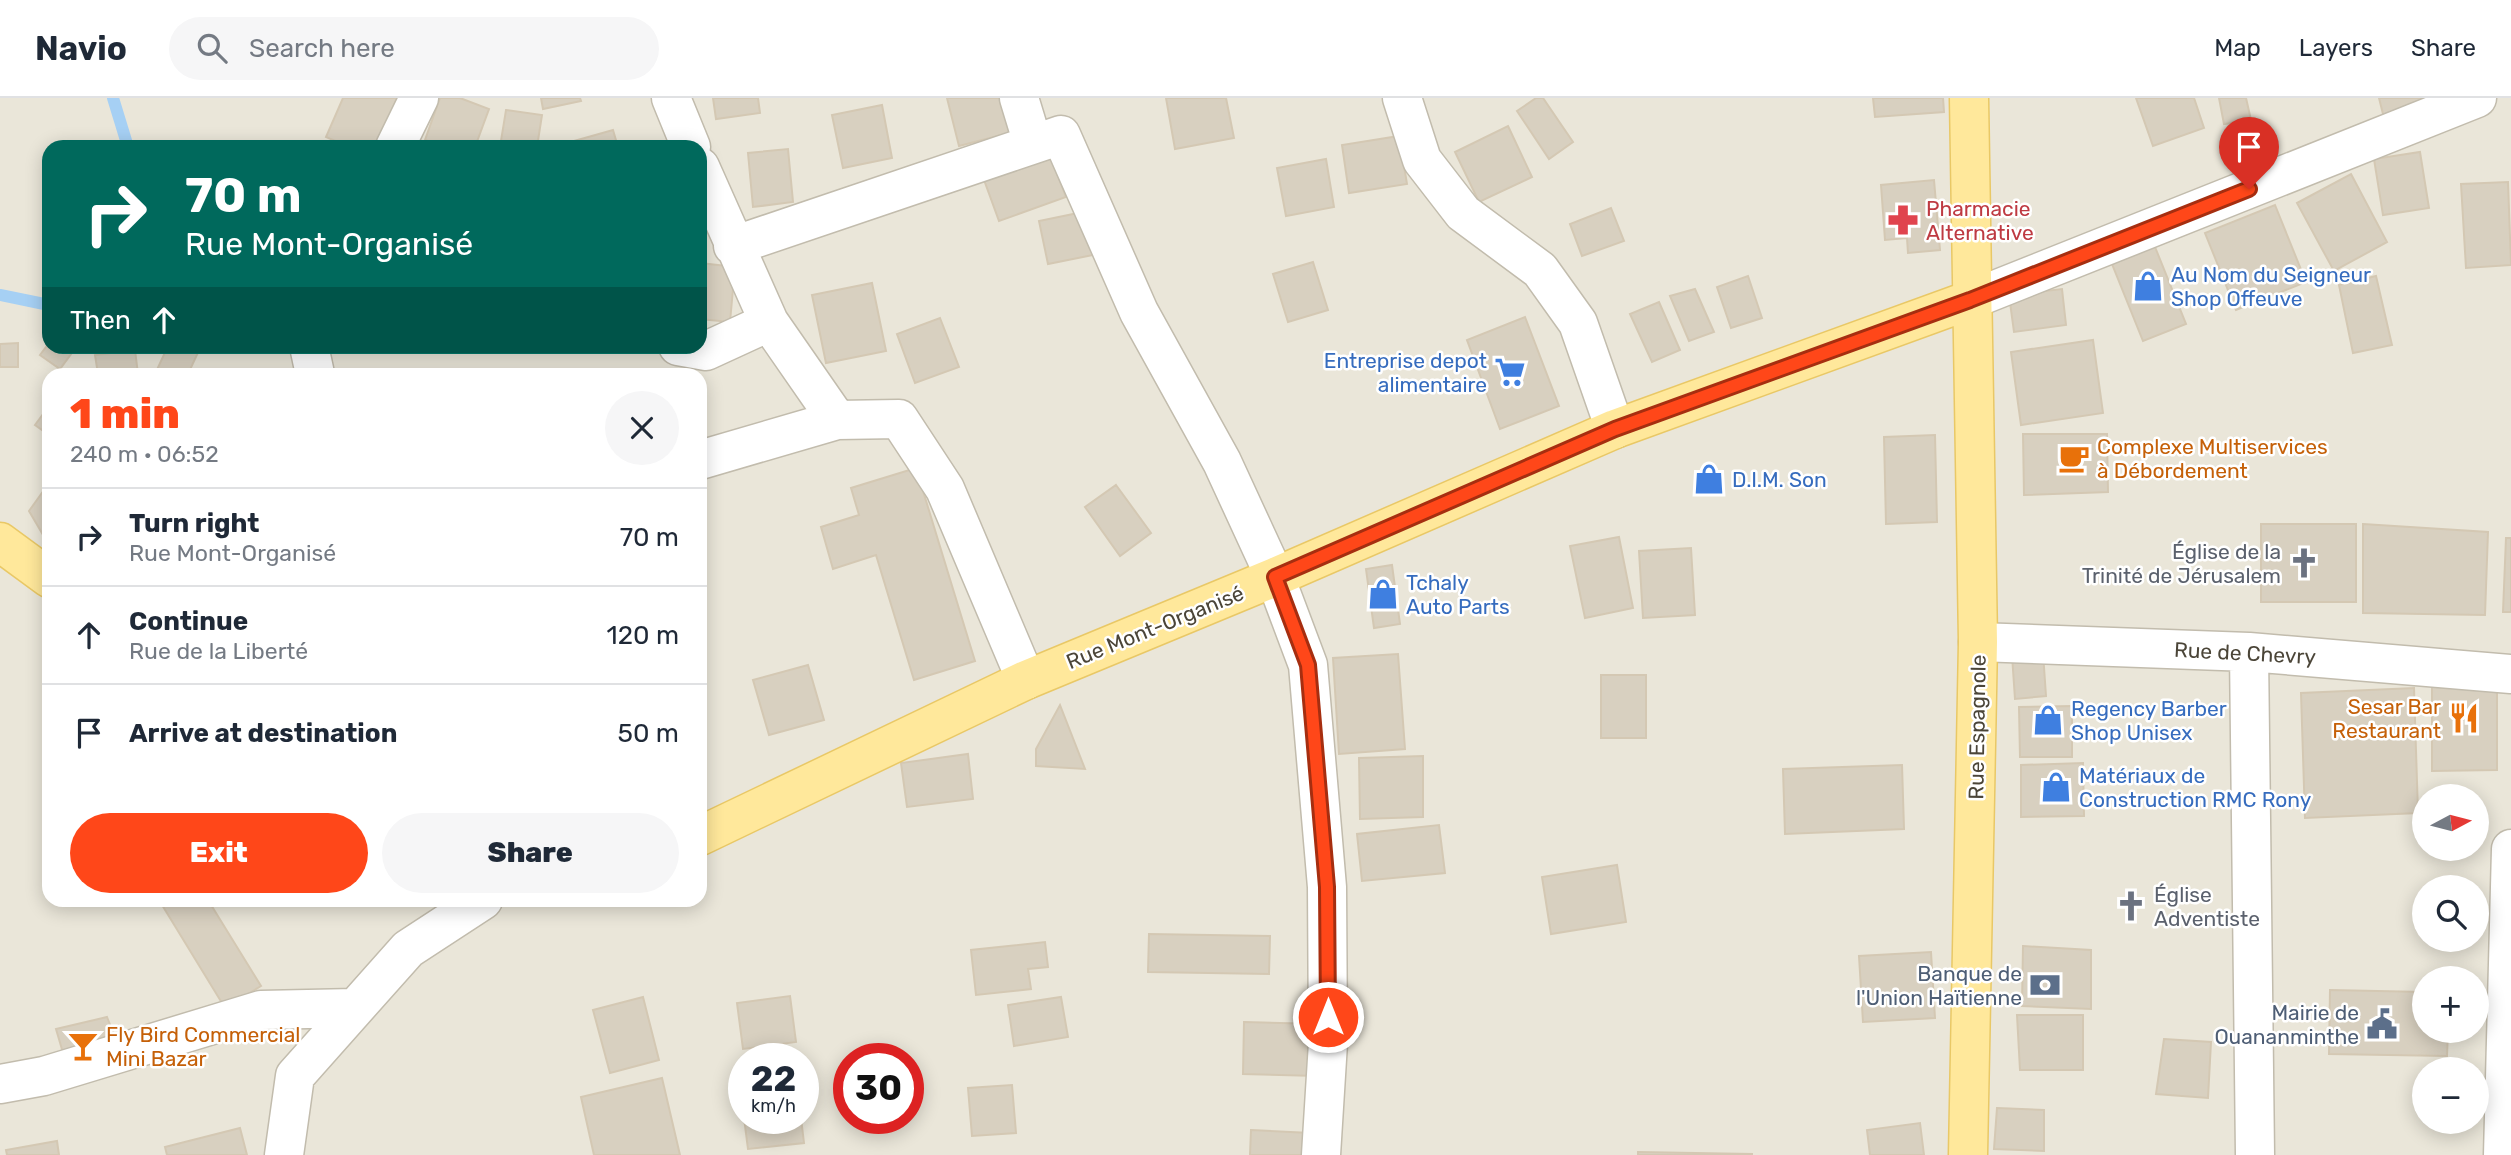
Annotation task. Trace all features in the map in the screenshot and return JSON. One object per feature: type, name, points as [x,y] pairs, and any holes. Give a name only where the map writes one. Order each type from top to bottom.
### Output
[{"type":"main road","name":"Rue Espagnole","points":[[1968,1155],[1978,642],[1970,300],[1969,98]]},
{"type":"main road","name":"Rue Mont-Organisé","points":[[707,833],[1026,680],[1275,577],[1615,429],[1970,300]]},
{"type":"main road","points":[[0,542],[42,573]]},
{"type":"street","points":[[398,140],[419,98]]},
{"type":"street","points":[[671,98],[688,140]]},
{"type":"street","points":[[1019,98],[1047,139],[1222,462],[1275,577],[1308,665],[1327,887],[1328,1043],[1321,1155]]},
{"type":"street","points":[[1402,98],[1422,160],[1463,213],[1540,270],[1577,323],[1615,429]]},
{"type":"street","points":[[1970,300],[2477,98]]},
{"type":"street","points":[[733,246],[1047,139]]},
{"type":"street","points":[[707,184],[769,321],[837,420]]},
{"type":"street","points":[[707,351],[769,321]]},
{"type":"street","points":[[707,458],[837,420],[899,419],[945,489],[1026,680]]},
{"type":"street","name":"Rue de Chevry","points":[[1978,642],[2249,652],[2511,674]]},
{"type":"street","points":[[2249,652],[2255,1155]]},
{"type":"street","points":[[2503,1155],[2511,849]]},
{"type":"street","points":[[284,1155],[295,1076],[408,949],[472,907]]},
{"type":"street","points":[[0,1084],[44,1076],[261,1010],[355,1009]]},
{"type":"shaded area","points":[[0,98],[2511,98],[2511,1155],[0,1155]]},
{"type":"building","points":[[343,98],[397,98],[379,140],[333,140],[326,137]]},
{"type":"building","points":[[440,98],[460,98],[489,109],[478,140],[425,140]]},
{"type":"building","points":[[541,98],[580,98],[581,101],[543,109]]},
{"type":"building","points":[[713,98],[758,98],[760,113],[716,119]]},
{"type":"building","points":[[947,98],[1009,98],[1017,131],[959,146]]},
{"type":"building","points":[[1166,98],[1226,98],[1234,138],[1175,149]]},
{"type":"building","points":[[1536,98],[1543,98],[1573,142],[1549,159],[1517,111]]},
{"type":"building","points":[[1873,98],[1943,98],[1944,112],[1875,117]]},
{"type":"building","points":[[2136,98],[2194,98],[2204,128],[2153,146]]},
{"type":"building","points":[[2219,98],[2246,98],[2251,120],[2224,124]]},
{"type":"building","points":[[2379,98],[2424,98],[2426,108],[2384,118]]},
{"type":"building","points":[[882,105],[892,158],[843,168],[832,115]]},
{"type":"building","points":[[506,110],[542,115],[538,140],[501,140]]},
{"type":"building","points":[[1508,126],[1532,177],[1479,202],[1455,152]]},
{"type":"building","points":[[613,130],[616,140],[578,140]]},
{"type":"building","points":[[1399,136],[1407,184],[1349,193],[1342,145]]},
{"type":"building","points":[[788,149],[793,202],[753,207],[748,153]]},
{"type":"building","points":[[2420,152],[2429,208],[2383,215],[2374,159]]},
{"type":"building","points":[[1049,153],[1066,197],[999,221],[983,177]]},
{"type":"building","points":[[1326,159],[1334,207],[1286,216],[1277,168]]},
{"type":"building","points":[[2351,174],[2387,242],[2334,271],[2297,203]]},
{"type":"building","points":[[1934,180],[1940,250],[1908,253],[1907,238],[1885,240],[1881,185]]},
{"type":"building","points":[[2508,182],[2511,265],[2466,268],[2461,184]]},
{"type":"building","points":[[2275,205],[2306,282],[2236,310],[2205,233]]},
{"type":"building","points":[[1611,208],[1624,241],[1582,256],[1570,224]]},
{"type":"building","points":[[1083,212],[1093,255],[1048,264],[1039,221]]},
{"type":"building","points":[[2153,242],[2186,324],[2143,341],[2110,259]]},
{"type":"building","points":[[1313,262],[1328,310],[1288,322],[1273,274]]},
{"type":"building","points":[[707,264],[735,267],[730,322],[707,320]]},
{"type":"building","points":[[1748,276],[1762,318],[1731,328],[1717,287]]},
{"type":"building","points":[[2376,276],[2392,345],[2353,353],[2339,285]]},
{"type":"building","points":[[872,283],[886,351],[826,363],[812,295]]},
{"type":"building","points":[[1695,289],[1714,332],[1689,341],[1670,296]]},
{"type":"building","points":[[2062,289],[2066,325],[2014,332],[2009,295]]},
{"type":"building","points":[[1659,302],[1680,350],[1652,362],[1630,314]]},
{"type":"building","points":[[1525,317],[1559,406],[1500,429],[1467,340]]},
{"type":"building","points":[[940,318],[959,367],[915,383],[897,334]]},
{"type":"building","points":[[2093,340],[2103,413],[2021,425],[2011,352]]},
{"type":"building","points":[[18,343],[18,367],[0,367],[0,344]]},
{"type":"building","points":[[42,352],[71,354],[61,368],[40,355]]},
{"type":"building","points":[[136,354],[137,368],[97,368],[95,355]]},
{"type":"building","points":[[164,354],[197,354],[191,368],[158,368]]},
{"type":"building","points":[[42,416],[42,430],[35,425]]},
{"type":"building","points":[[2023,434],[2107,434],[2108,492],[2024,495]]},
{"type":"building","points":[[1935,435],[1937,522],[1886,524],[1884,437]]},
{"type":"building","points":[[916,468],[975,661],[914,680],[876,555],[833,569],[821,527],[859,515],[851,488]]},
{"type":"building","points":[[1116,485],[1151,533],[1120,556],[1085,507]]},
{"type":"building","points":[[42,493],[42,533],[29,511]]},
{"type":"building","points":[[2261,524],[2356,524],[2356,602],[2261,602]]},
{"type":"building","points":[[2363,524],[2488,532],[2485,615],[2363,613]]},
{"type":"building","points":[[1619,537],[1633,608],[1585,618],[1570,546]]},
{"type":"building","points":[[2506,538],[2511,538],[2511,612],[2503,612]]},
{"type":"building","points":[[1691,548],[1695,615],[1643,618],[1639,551]]},
{"type":"building","points":[[1392,565],[1400,624],[1374,628],[1366,569]]},
{"type":"building","points":[[2043,653],[2046,696],[2015,699],[2012,655]]},
{"type":"building","points":[[1398,654],[1405,749],[1339,754],[1333,658]]},
{"type":"building","points":[[808,665],[824,720],[769,735],[753,680]]},
{"type":"building","points":[[1601,675],[1646,675],[1646,738],[1601,738]]},
{"type":"building","points":[[2432,684],[2497,684],[2497,770],[2432,771]]},
{"type":"building","points":[[2414,688],[2417,784],[2412,784],[2412,813],[2305,818],[2301,693]]},
{"type":"building","points":[[1060,705],[1085,769],[1036,766],[1036,749]]},
{"type":"building","points":[[2072,706],[2072,757],[2020,757],[2019,707]]},
{"type":"building","points":[[968,754],[973,799],[907,807],[901,763]]},
{"type":"building","points":[[1423,756],[1423,817],[1360,819],[1359,758]]},
{"type":"building","points":[[2083,763],[2084,816],[2021,817],[2021,765]]},
{"type":"building","points":[[1902,765],[1904,829],[1785,834],[1783,769]]},
{"type":"building","points":[[1439,825],[1445,873],[1362,881],[1357,834]]},
{"type":"building","points":[[1617,865],[1626,922],[1551,934],[1542,877]]},
{"type":"building","points":[[163,907],[212,907],[261,986],[225,1008]]},
{"type":"building","points":[[1149,934],[1270,936],[1269,974],[1148,972]]},
{"type":"building","points":[[1045,942],[1048,967],[1028,969],[1031,989],[976,995],[971,950]]},
{"type":"building","points":[[2023,946],[2091,950],[2091,1009],[2022,1006]]},
{"type":"building","points":[[1931,952],[1935,1018],[1863,1022],[1859,956]]},
{"type":"building","points":[[2330,990],[2412,992],[2412,1043],[2448,1043],[2447,1056],[2329,1054]]},
{"type":"building","points":[[790,996],[796,1042],[742,1043],[737,1003]]},
{"type":"building","points":[[643,997],[659,1060],[610,1073],[593,1010]]},
{"type":"building","points":[[1061,997],[1068,1037],[1014,1046],[1008,1005]]},
{"type":"building","points":[[2017,1015],[2083,1015],[2083,1070],[2020,1070]]},
{"type":"building","points":[[107,1017],[119,1047],[66,1063],[56,1029]]},
{"type":"building","points":[[1244,1022],[1318,1024],[1317,1076],[1243,1074]]},
{"type":"building","points":[[2164,1039],[2211,1042],[2208,1098],[2156,1094]]},
{"type":"building","points":[[662,1078],[680,1155],[594,1155],[581,1097]]},
{"type":"building","points":[[1012,1085],[1016,1133],[972,1136],[968,1088]]},
{"type":"building","points":[[1997,1108],[2044,1110],[2044,1151],[1994,1149]]},
{"type":"building","points":[[1920,1123],[1924,1155],[1870,1155],[1867,1130]]},
{"type":"building","points":[[240,1128],[247,1155],[167,1155],[165,1147]]},
{"type":"building","points":[[1251,1130],[1310,1133],[1308,1155],[1250,1155]]},
{"type":"building","points":[[746,1134],[803,1134],[804,1143],[748,1149]]},
{"type":"building","points":[[57,1141],[59,1155],[7,1155],[6,1150]]},
{"type":"building","points":[[1638,1152],[1752,1154],[1752,1155],[1638,1155]]},
{"type":"waterway","points":[[113,98],[126,140]]},
{"type":"waterway","points":[[0,295],[42,304]]},
{"type":"place","name":"Pharmacie Alternative","points":[[1903,220]]},
{"type":"place","name":"Au Nom du Seigneur Shop Offeuve","points":[[2148,286]]},
{"type":"place","name":"Entreprise depot alimentaire","points":[[1510,372]]},
{"type":"place","name":"Complexe Multiservices à Débordement","points":[[2074,458]]},
{"type":"place","name":"D.I.M. Son","points":[[1709,479]]},
{"type":"place","name":"Église de la Trinité de Jérusalem","points":[[2304,563]]},
{"type":"place","name":"Tchaly Auto Parts","points":[[1383,594]]},
{"type":"place","name":"Sesar Bar Restaurant","points":[[2464,718]]},
{"type":"place","name":"Regency Barber Shop Unisex","points":[[2048,720]]},
{"type":"place","name":"Matériaux de Construction RMC Rony","points":[[2056,787]]},
{"type":"place","name":"Église Adventiste","points":[[2131,906]]},
{"type":"place","name":"Banque de l'Union Haïtienne","points":[[2045,985]]},
{"type":"place","name":"Mairie de Ouananminthe","points":[[2382,1024]]},
{"type":"place","name":"Fly Bird Commercial Mini Bazar","points":[[83,1046]]},
{"type":"route","points":[[1328,1017],[1327,887],[1308,665],[1295,624],[1275,577],[1615,429],[1970,300],[2249,189]]}]
